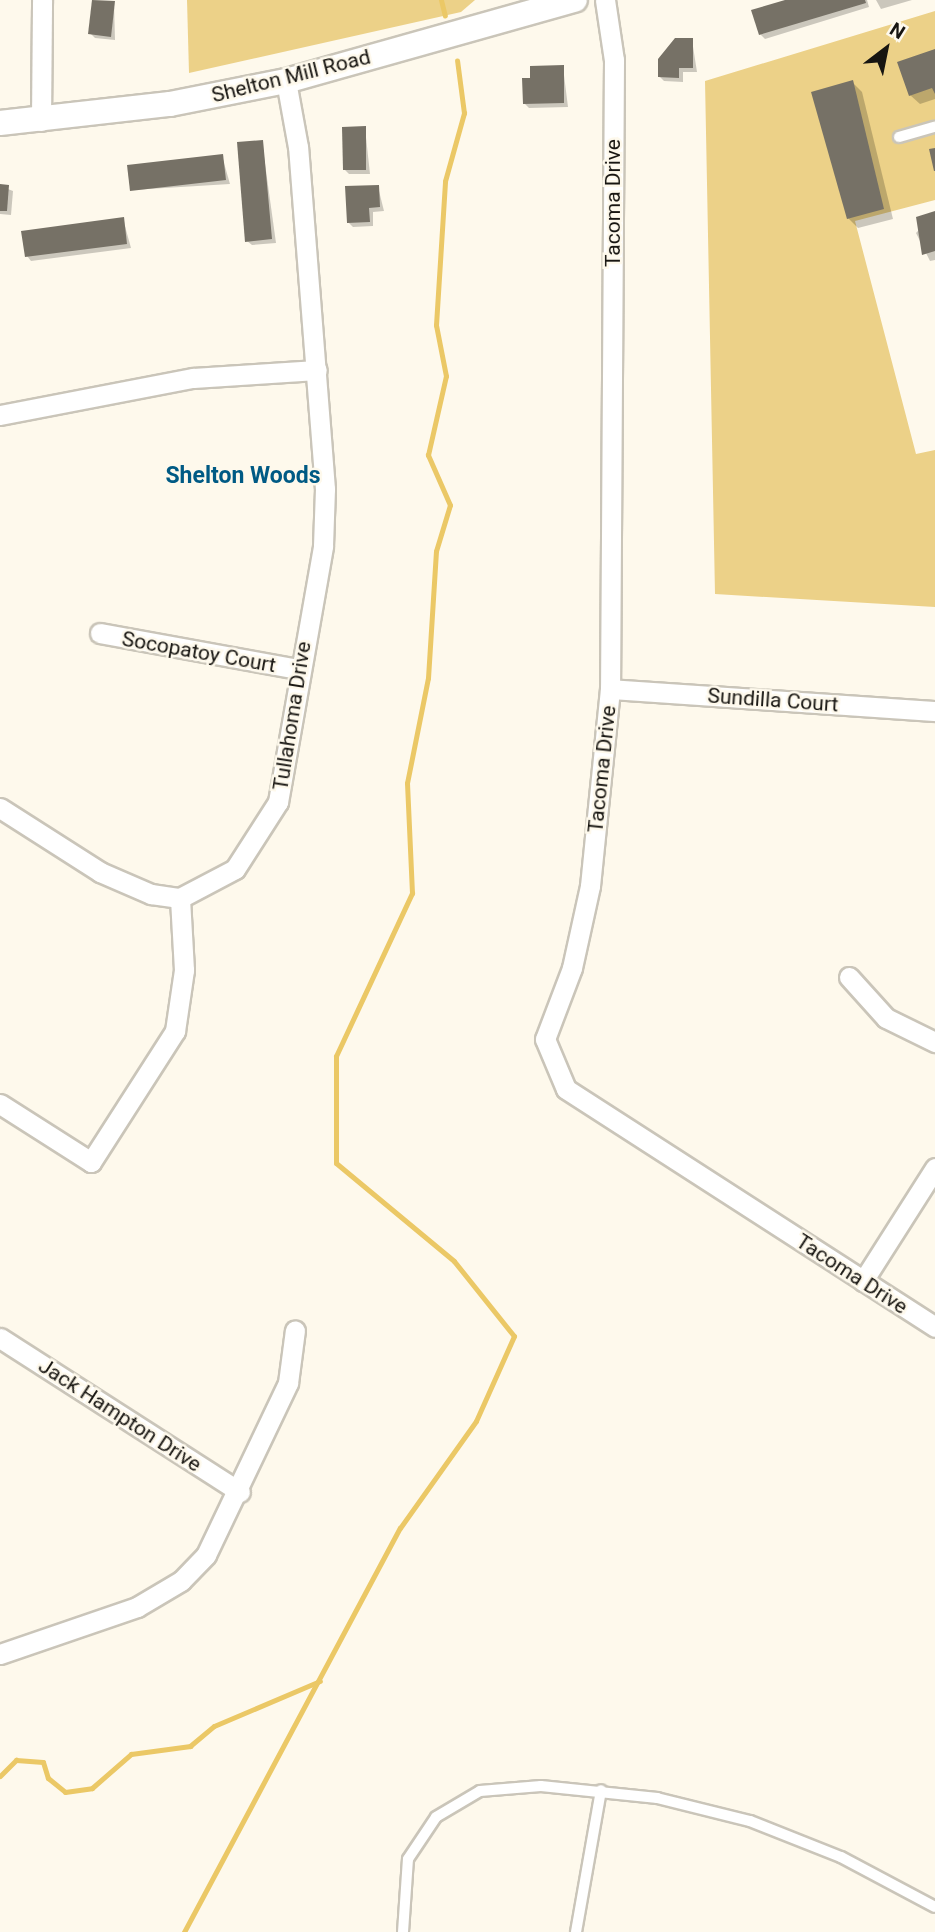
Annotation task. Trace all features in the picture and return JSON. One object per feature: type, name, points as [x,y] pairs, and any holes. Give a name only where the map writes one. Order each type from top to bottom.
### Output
[{"type":"street","points":[[41,121],[42,0]]},
{"type":"street","name":"Shelton Mill Road","points":[[0,123],[41,121],[286,81],[575,0]]},
{"type":"street","name":"Tacoma Drive","points":[[605,0],[614,60],[610,689],[590,886],[572,968],[545,1039],[566,1089],[935,1327]]},
{"type":"street","name":"Tullahoma Drive","points":[[180,898],[242,861],[278,802],[299,669],[323,546],[317,370],[286,81]]},
{"type":"street","points":[[0,415],[192,378],[317,370]]},
{"type":"street","name":"Socopatoy Court","points":[[100,633],[299,669]]},
{"type":"street","name":"Sundilla Court","points":[[610,689],[935,711]]},
{"type":"street","points":[[0,808],[100,872],[151,894],[180,898],[184,970],[175,1031],[92,1163],[0,1104]]},
{"type":"street","points":[[849,977],[886,1018],[935,1042]]},
{"type":"street","points":[[863,1281],[935,1168]]},
{"type":"street","points":[[0,1654],[137,1607],[181,1581],[206,1555],[240,1492],[288,1383],[295,1330]]},
{"type":"street","name":"Jack Hampton Drive","points":[[0,1338],[240,1492]]},
{"type":"lane","points":[[899,136],[935,127]]},
{"type":"lane","points":[[576,1932],[601,1790]]},
{"type":"lane","points":[[403,1932],[408,1858],[436,1817],[480,1791],[601,1790],[750,1821],[841,1857],[935,1907]]},
{"type":"shaded area","points":[[187,0],[475,0],[461,12],[189,73]]},
{"type":"shaded area","points":[[935,11],[935,200],[855,221],[916,454],[935,450],[935,607],[715,594],[705,81]]},
{"type":"building","points":[[92,0],[115,1],[111,37],[88,34]]},
{"type":"building","points":[[785,0],[865,0],[866,3],[759,35],[751,10]]},
{"type":"building","points":[[675,38],[693,38],[693,68],[679,68],[679,78],[658,77],[658,59]]},
{"type":"building","points":[[935,49],[935,94],[932,88],[909,96],[897,62]]},
{"type":"building","points":[[564,65],[564,103],[523,104],[522,78],[530,78],[530,66]]},
{"type":"building","points":[[853,80],[884,209],[847,219],[811,92]]},
{"type":"building","points":[[366,126],[366,170],[343,170],[342,127]]},
{"type":"building","points":[[263,140],[272,239],[245,242],[237,142]]},
{"type":"building","points":[[935,148],[935,171],[934,171],[929,149]]},
{"type":"building","points":[[223,154],[226,180],[130,191],[127,165]]},
{"type":"building","points":[[0,184],[9,185],[7,211],[0,211]]},
{"type":"building","points":[[379,185],[380,207],[369,208],[370,222],[347,223],[345,186]]},
{"type":"building","points":[[935,211],[935,251],[922,255],[916,217]]},
{"type":"building","points":[[124,217],[127,244],[25,257],[21,231]]},
{"type":"waterway","points":[[441,0],[445,16]]},
{"type":"waterway","points":[[184,1932],[400,1528],[476,1421],[514,1336],[454,1261],[336,1163],[336,1056],[412,893],[407,783],[428,678],[436,551],[450,505],[428,455],[446,376],[436,325],[445,181],[464,113],[457,60]]},
{"type":"waterway","points":[[0,1776],[16,1760],[43,1762],[48,1778],[65,1792],[92,1788],[131,1754],[190,1746],[214,1726],[320,1681]]},
{"type":"district","name":"Shelton Woods","points":[[243,476]]}]
